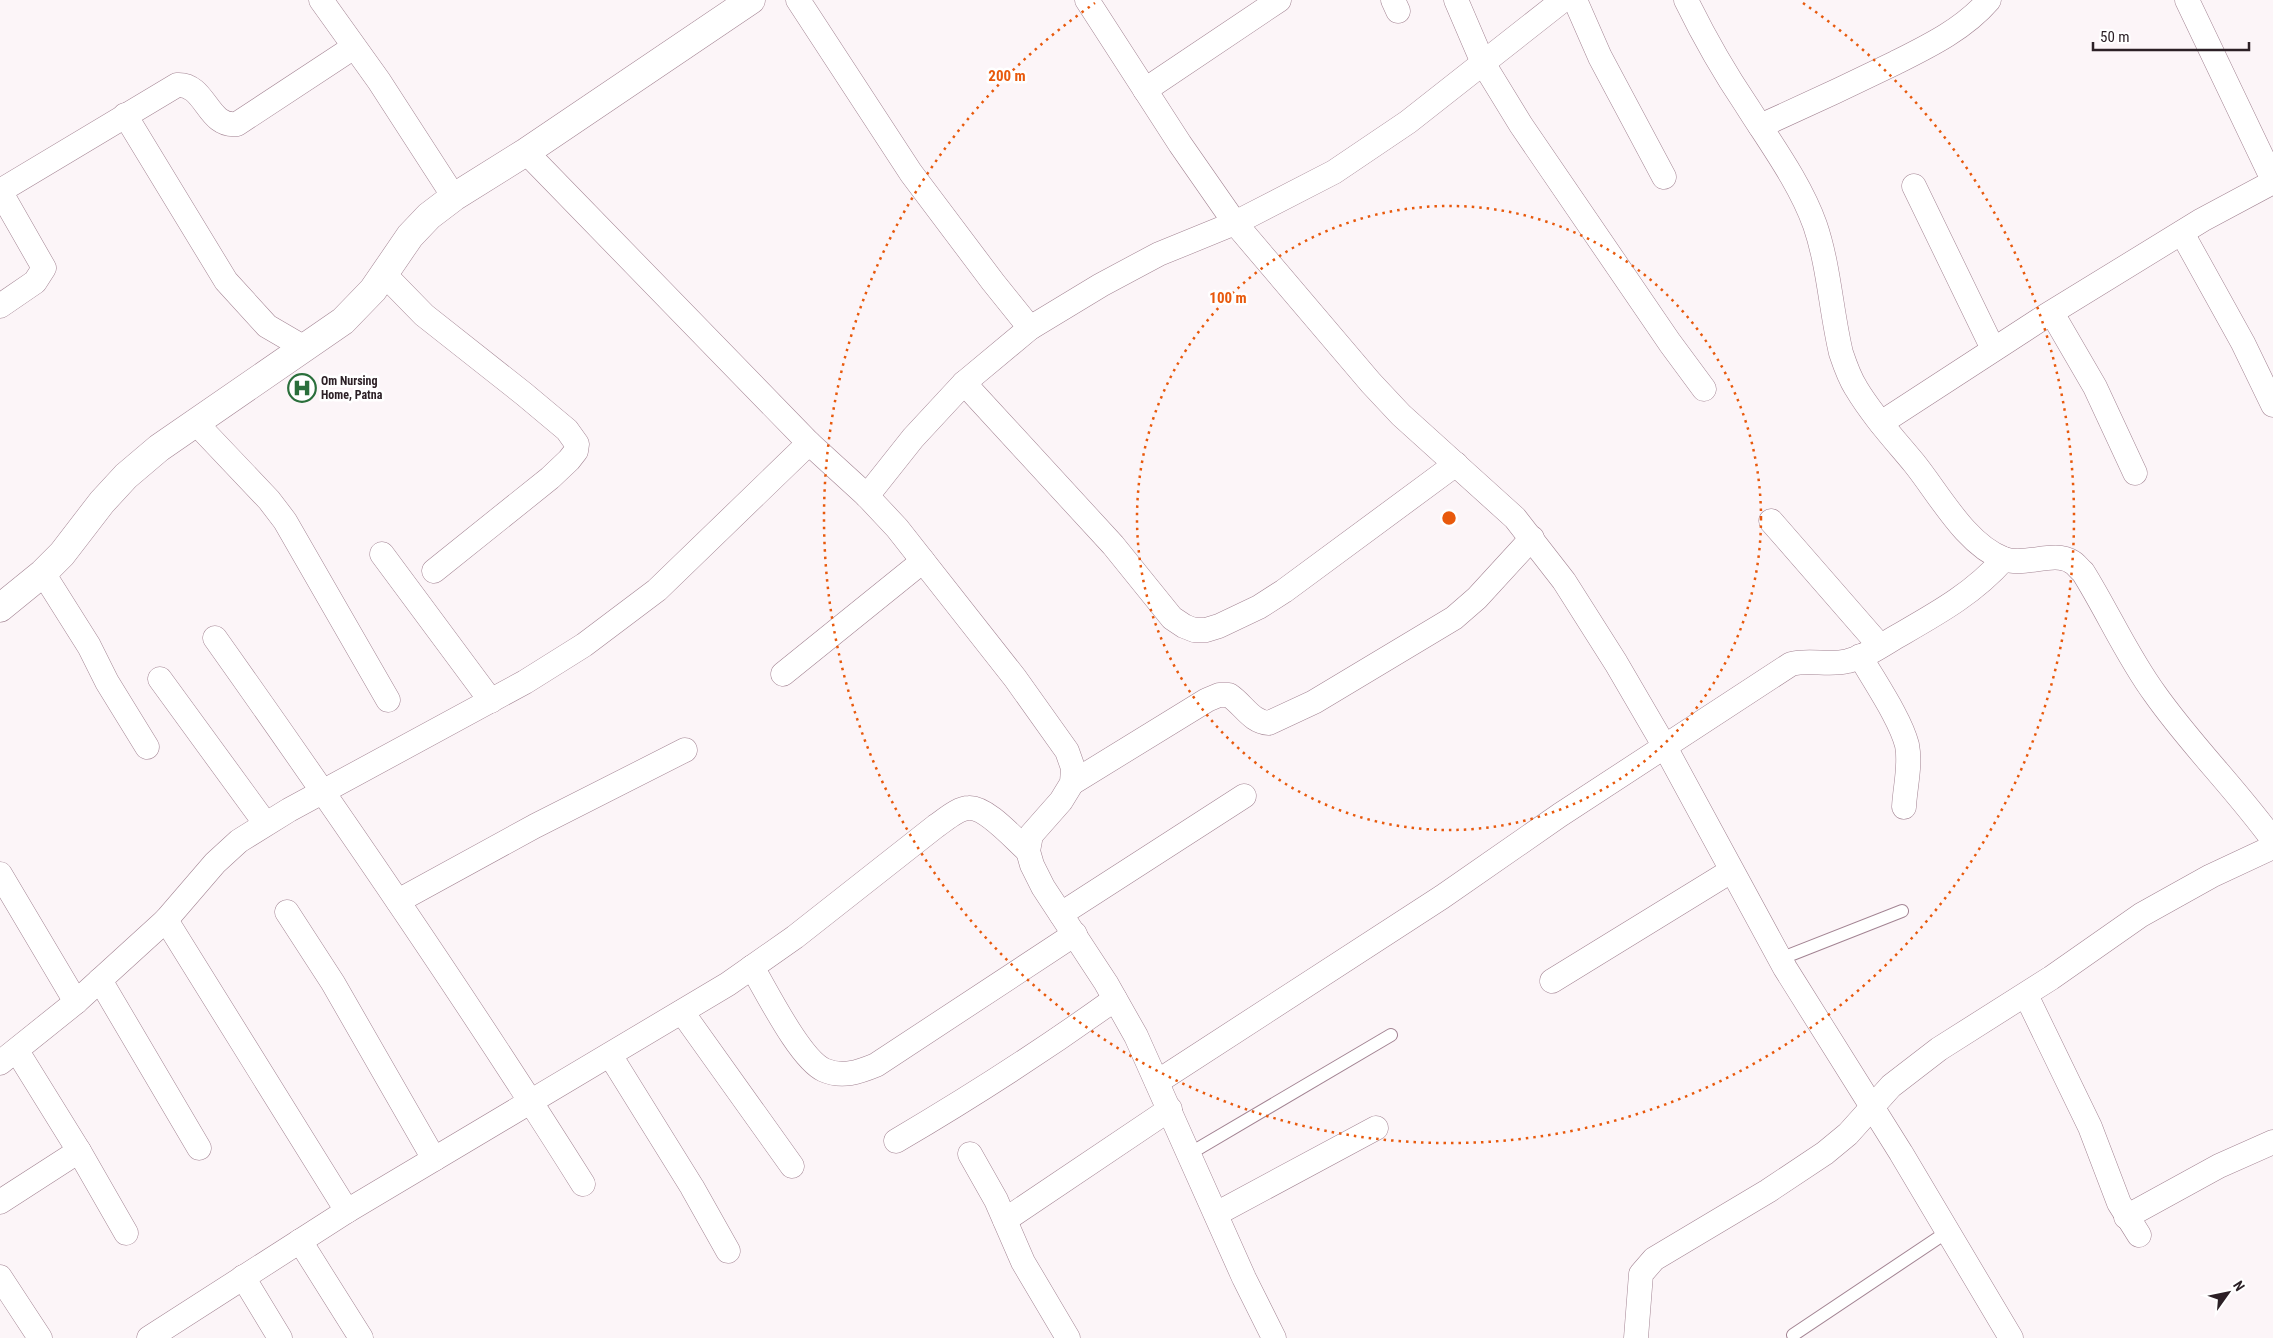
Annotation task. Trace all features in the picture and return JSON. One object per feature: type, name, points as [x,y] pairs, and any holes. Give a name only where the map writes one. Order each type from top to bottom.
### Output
[{"type":"street","points":[[321,0],[402,116],[454,197]]},
{"type":"street","points":[[0,608],[43,573],[62,554],[102,502],[126,476],[159,448],[343,321],[373,290],[410,236],[429,216],[454,197],[526,152],[751,0]]},
{"type":"street","points":[[798,0],[911,172],[992,282],[1030,328]]},
{"type":"street","points":[[1145,90],[1279,0]]},
{"type":"street","points":[[1456,0],[1483,63],[1522,125],[1632,289],[1704,388]]},
{"type":"street","points":[[867,496],[913,438],[964,383],[1030,328],[1101,285],[1159,254],[1235,222],[1300,190],[1361,154],[1408,122],[1563,0]]},
{"type":"street","points":[[1575,0],[1600,57],[1664,177]]},
{"type":"street","points":[[1686,0],[1713,51],[1800,194],[1815,225],[1846,369],[1880,424],[1968,534],[1986,550],[2004,559],[2019,563],[2058,558],[2071,561],[2083,572],[2131,659],[2155,694],[2255,815],[2273,840]]},
{"type":"street","points":[[1760,126],[1853,84],[1948,35],[1968,20],[1989,0]]},
{"type":"street","points":[[1880,424],[1993,349],[2182,233],[2273,181],[2187,0]]},
{"type":"street","points":[[1089,1],[1145,90],[1235,222],[1401,416],[1495,499],[1532,538],[1564,581],[1616,663],[1780,959],[1872,1107],[2011,1338]]},
{"type":"street","points":[[0,306],[35,282],[44,268],[0,191],[177,85],[185,84],[199,95],[221,122],[229,125],[237,124],[354,47]]},
{"type":"street","points":[[126,115],[226,281],[267,326],[303,347]]},
{"type":"street","points":[[526,152],[809,443],[867,496],[898,528],[1053,729],[1067,751],[1073,768],[1072,783]]},
{"type":"street","points":[[1914,186],[1993,349]]},
{"type":"street","points":[[2182,233],[2243,343],[2273,405]]},
{"type":"street","points":[[383,273],[424,315],[567,430],[576,444],[576,451],[570,460],[550,478],[434,571]]},
{"type":"street","points":[[2052,313],[2095,386],[2135,473]]},
{"type":"street","points":[[964,383],[1113,545],[1172,618],[1194,630],[1206,630],[1220,626],[1259,607],[1284,591],[1456,464]]},
{"type":"street","points":[[195,422],[269,500],[285,521],[388,700]]},
{"type":"street","points":[[126,1233],[79,1151],[9,1057],[76,1002],[166,920],[215,863],[238,841],[265,823],[525,682],[584,645],[657,590],[809,443]]},
{"type":"street","points":[[1771,521],[1870,651],[1907,746],[1904,807]]},
{"type":"street","points":[[1274,1338],[1136,1036],[1075,934],[1043,888],[1032,865],[1028,851],[1030,835],[1061,801],[1072,783],[1177,718],[1219,695],[1229,695],[1262,722],[1269,723],[1314,702],[1454,618],[1477,598],[1532,538]]},
{"type":"street","points":[[382,554],[491,700]]},
{"type":"street","points":[[1157,1082],[1442,897],[1560,815],[1791,664],[1811,661],[1838,662],[1870,651],[1964,596],[1986,580],[2004,559]]},
{"type":"street","points":[[783,674],[923,561]]},
{"type":"street","points":[[43,573],[89,646],[112,689],[147,746]]},
{"type":"street","points":[[215,638],[324,792],[398,901],[531,1101],[583,1184]]},
{"type":"street","points":[[160,679],[265,823]]},
{"type":"street","points":[[398,901],[543,822],[685,750]]},
{"type":"street","points":[[1062,914],[1244,796]]},
{"type":"street","points":[[149,1338],[347,1210],[682,1012],[752,967],[795,937],[936,826],[963,810],[969,807],[983,811],[1028,851]]},
{"type":"street","points":[[1636,1338],[1641,1274],[1654,1259],[1768,1191],[1825,1153],[1848,1134],[1891,1086],[1918,1064],[2026,994],[2148,911],[2211,876],[2273,848]]},
{"type":"street","points":[[1552,980],[1731,871]]},
{"type":"street","points":[[0,874],[76,1002]]},
{"type":"street","points":[[287,912],[352,1016],[434,1159]]},
{"type":"street","points":[[166,920],[347,1210]]},
{"type":"street","points":[[752,967],[810,1059],[824,1070],[844,1074],[858,1072],[876,1065],[1075,934]]},
{"type":"street","points":[[100,980],[199,1148]]},
{"type":"street","points":[[2026,994],[2090,1127],[2112,1187],[2133,1226],[2219,1166],[2273,1142]]},
{"type":"street","points":[[896,1142],[993,1083],[1115,999]]},
{"type":"street","points":[[682,1012],[792,1166]]},
{"type":"street","points":[[610,1055],[687,1179],[728,1250]]},
{"type":"street","points":[[1005,1220],[1170,1109]]},
{"type":"street","points":[[1216,1214],[1376,1128]]},
{"type":"street","points":[[0,1202],[79,1151]]},
{"type":"street","points":[[970,1154],[988,1184],[1023,1262],[1068,1338]]},
{"type":"street","points":[[300,1241],[361,1338]]},
{"type":"street","points":[[0,1277],[40,1338]]},
{"type":"street","points":[[244,1277],[280,1338]]},
{"type":"lane","points":[[1780,959],[1902,910]]},
{"type":"lane","points":[[1189,1154],[1391,1035]]},
{"type":"lane","points":[[1793,1335],[1947,1232]]},
{"type":"place","name":"Om Nursing Home, Patna","points":[[302,388]]}]
